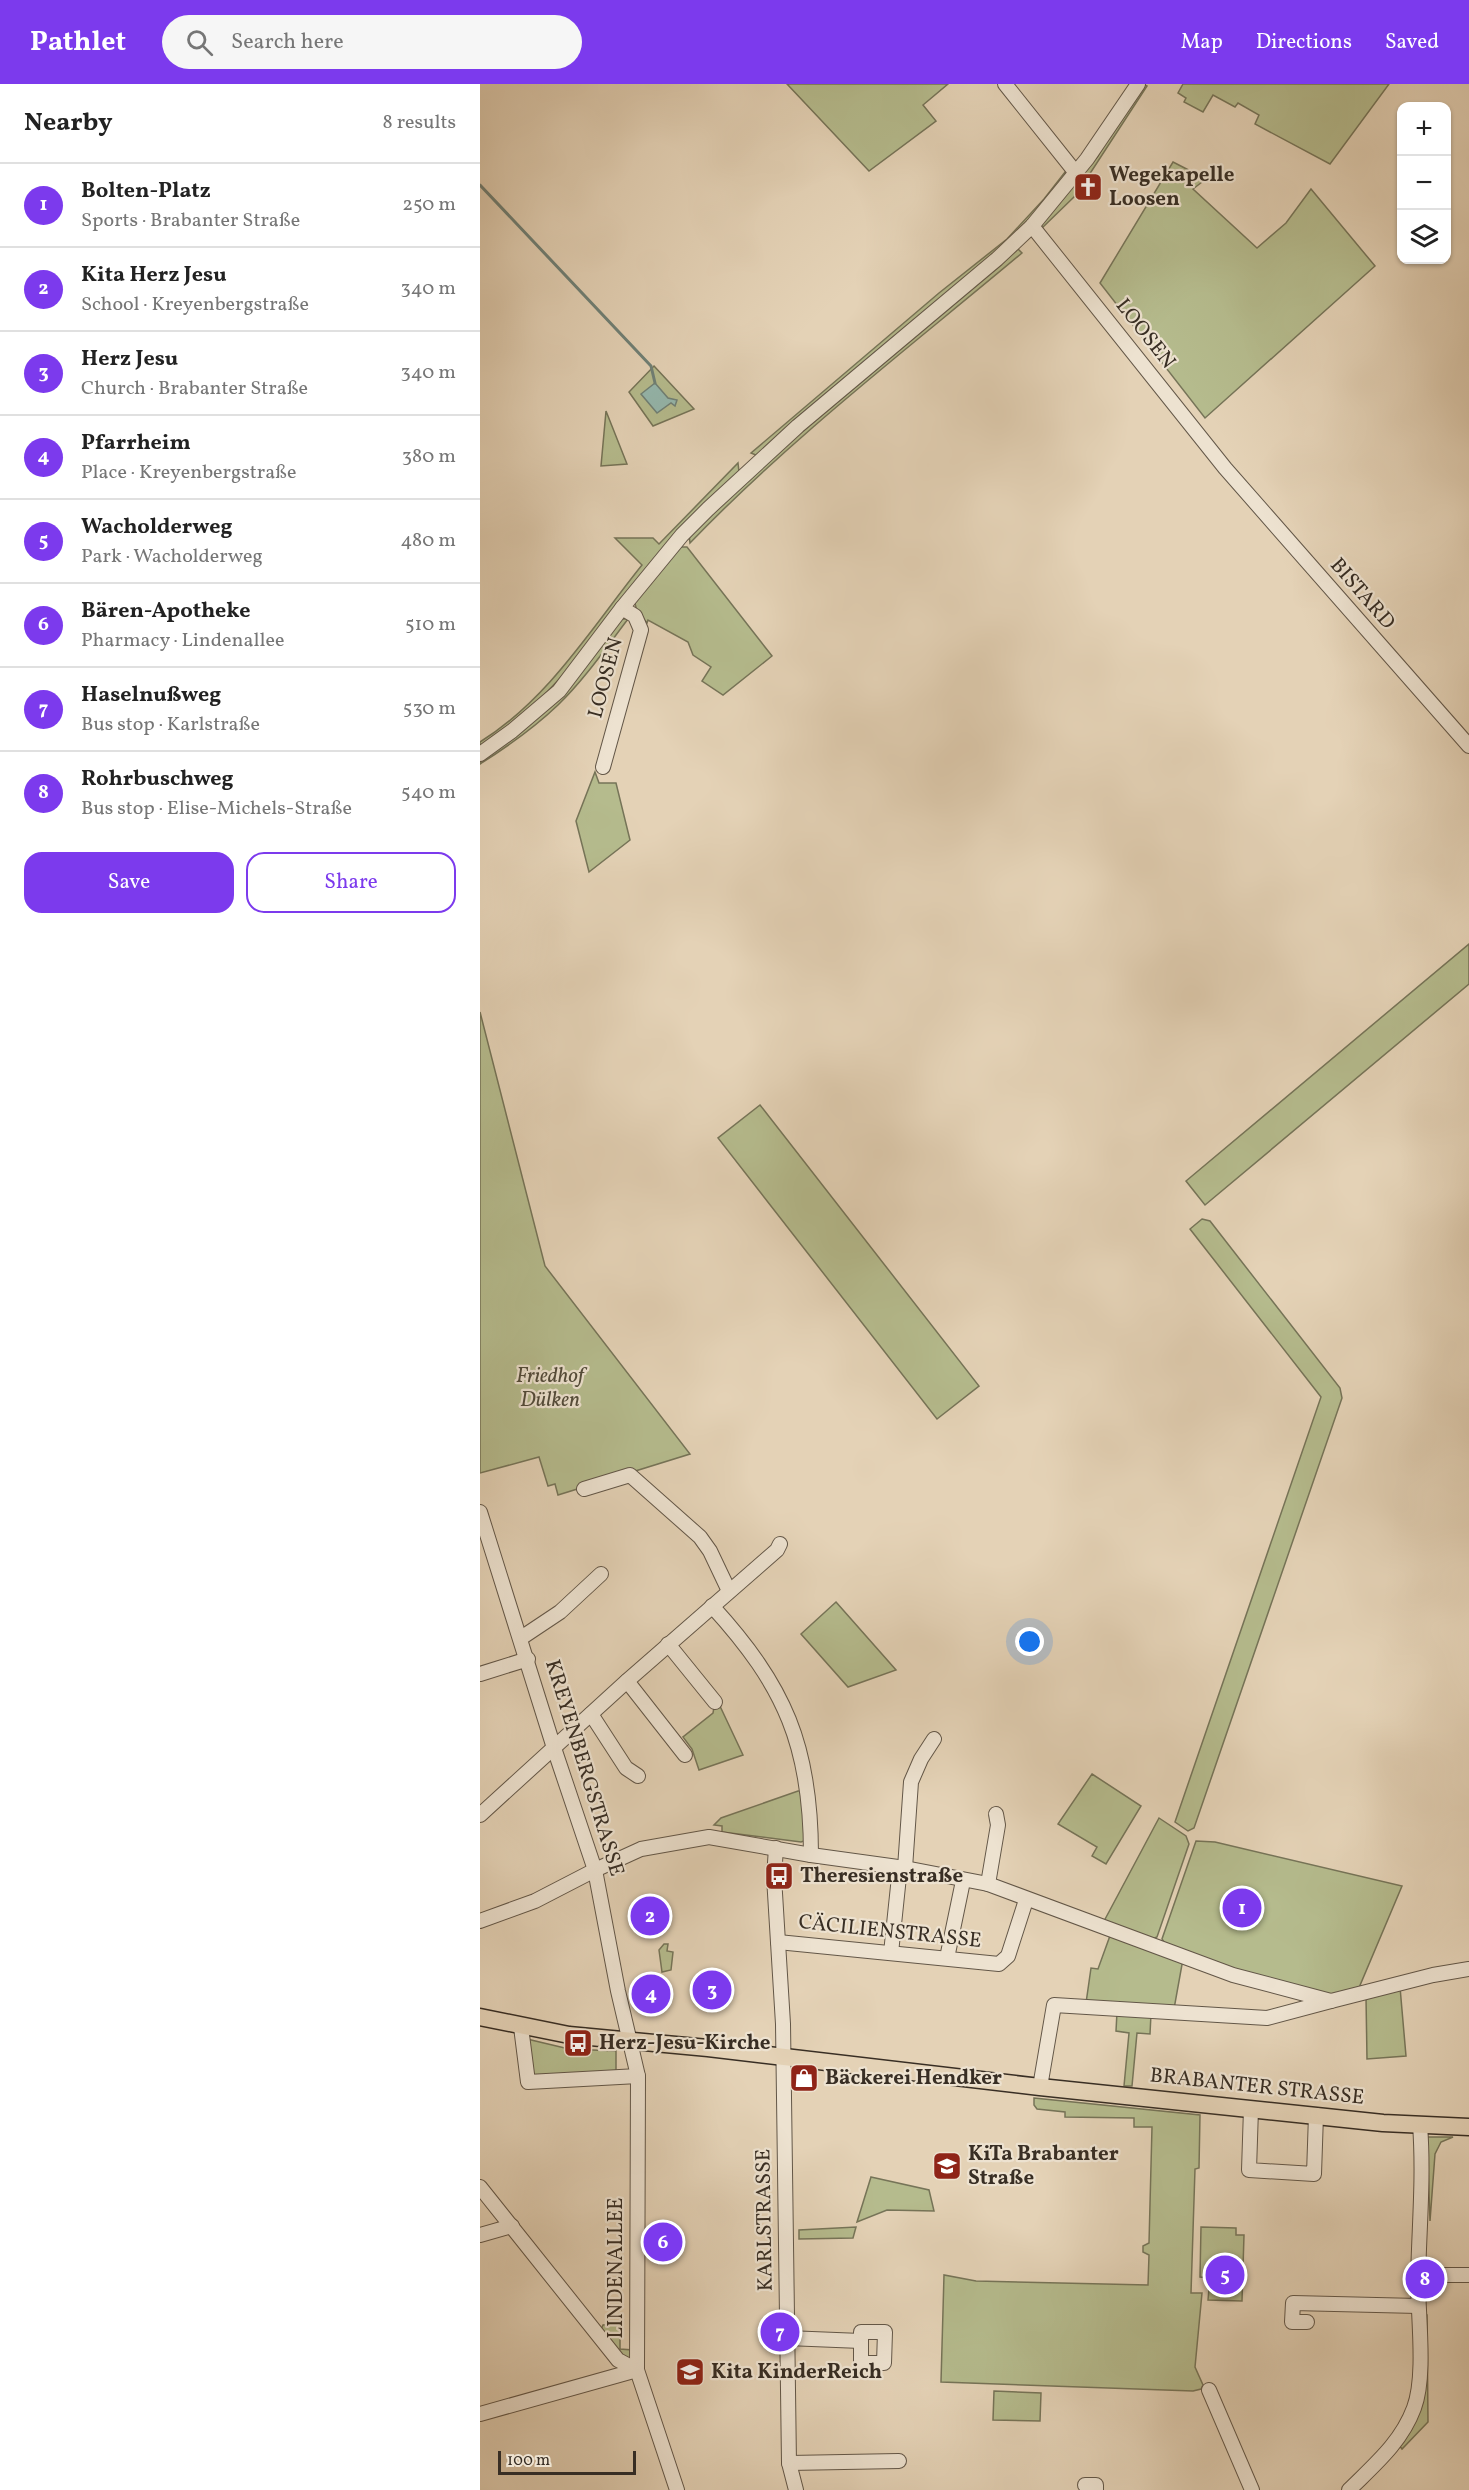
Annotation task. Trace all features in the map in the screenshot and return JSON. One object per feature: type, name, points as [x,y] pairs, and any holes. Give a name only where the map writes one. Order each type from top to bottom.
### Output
[{"type":"main road","name":"BRABANTER STRASSE","points":[[480,2018],[569,2035],[1040,2087],[1420,2125],[1469,2127]]},
{"type":"street","points":[[1005,84],[1076,173]]},
{"type":"street","points":[[480,754],[512,731],[559,691],[622,608],[688,529],[751,468],[990,265],[1032,226],[1076,173],[1138,84]]},
{"type":"street","name":"LOOSEN","points":[[1032,226],[1224,468]]},
{"type":"street","name":"BISTARD","points":[[1224,468],[1469,746]]},
{"type":"street","name":"LOOSEN","points":[[603,767],[641,630],[635,616],[622,608]]},
{"type":"street","points":[[584,1489],[630,1475],[700,1537],[710,1551],[729,1591]]},
{"type":"street","name":"KREYENBERGSTRASSE","points":[[480,1512],[595,1870],[618,1991],[631,2041]]},
{"type":"street","points":[[480,1815],[668,1644],[777,1550],[780,1544]]},
{"type":"street","points":[[480,1562],[494,1557]]},
{"type":"street","points":[[521,1638],[560,1612],[601,1574]]},
{"type":"street","points":[[711,1606],[743,1642],[769,1678],[793,1726],[802,1755],[807,1784],[812,1826],[812,1855]]},
{"type":"street","points":[[668,1644],[715,1702]]},
{"type":"street","points":[[480,1674],[528,1659]]},
{"type":"street","points":[[627,1681],[686,1755]]},
{"type":"street","points":[[591,1714],[626,1768],[638,1776]]},
{"type":"street","points":[[891,1953],[912,1782],[921,1759],[934,1739]]},
{"type":"street","points":[[988,1884],[998,1826],[996,1814]]},
{"type":"street","points":[[480,1921],[535,1901],[641,1849],[709,1837],[988,1884],[1233,1975],[1331,2001]]},
{"type":"street","points":[[776,1848],[774,1877],[783,2057]]},
{"type":"street","points":[[947,1958],[963,1881]]},
{"type":"street","name":"CÄCILIENSTRASSE","points":[[778,1942],[999,1964],[1008,1956],[1026,1900]]},
{"type":"street","points":[[1040,2087],[1054,2005],[1267,2018],[1433,1975],[1469,1969]]},
{"type":"street","points":[[521,2026],[528,2082],[638,2076]]},
{"type":"street","name":"LINDENALLEE","points":[[631,2041],[638,2076],[637,2370],[677,2490]]},
{"type":"street","name":"KARLSTRASSE","points":[[783,2057],[789,2463],[796,2490]]},
{"type":"street","points":[[1251,2109],[1249,2170],[1314,2174],[1316,2115]]},
{"type":"street","points":[[1349,2490],[1394,2444],[1415,2406],[1419,2377],[1418,2306],[1422,2190],[1420,2125]]},
{"type":"street","points":[[480,2187],[618,2360],[637,2370]]},
{"type":"street","points":[[480,2235],[512,2226]]},
{"type":"street","points":[[1419,2275],[1469,2275]]},
{"type":"street","points":[[1307,2322],[1292,2322],[1293,2303],[1418,2306]]},
{"type":"street","points":[[787,2338],[861,2341]]},
{"type":"street","points":[[480,2414],[637,2370]]},
{"type":"street","points":[[1209,2390],[1252,2490]]},
{"type":"street","points":[[789,2463],[899,2461]]},
{"type":"green space","points":[[787,84],[948,84],[923,105],[936,121],[869,171]]},
{"type":"green space","points":[[1183,84],[1389,84],[1330,164],[1255,124],[1259,115],[1238,103],[1235,107],[1213,95],[1203,112],[1184,102],[1186,98],[1178,93]]},
{"type":"green space","points":[[1145,85],[1147,86],[1076,195],[1041,229],[1042,222],[1098,156],[1111,132]]},
{"type":"green space","points":[[1173,162],[1206,179],[1193,189],[1257,248],[1286,223],[1311,189],[1375,266],[1205,418],[1100,283]]},
{"type":"green space","points":[[1065,172],[1066,179],[1011,240],[758,456],[751,453],[939,293],[1007,239]]},
{"type":"green space","points":[[1018,249],[1022,253],[810,429],[690,543],[689,534],[772,456]]},
{"type":"green space","points":[[654,366],[694,409],[653,426],[629,392]]},
{"type":"green space","points":[[606,411],[627,464],[601,466]]},
{"type":"green space","points":[[738,463],[739,472],[563,675],[534,706],[480,749],[480,742],[505,725],[527,705],[568,661],[642,565],[615,538],[653,538],[659,544]]},
{"type":"green space","points":[[678,547],[687,547],[772,656],[723,695],[702,681],[711,667],[693,655],[688,642],[648,620],[647,623],[637,611],[634,600]]},
{"type":"green space","points":[[619,619],[628,619],[595,664],[568,695],[530,729],[480,764],[480,760],[522,728]]},
{"type":"green space","points":[[595,772],[599,783],[616,783],[630,840],[589,872],[576,821]]},
{"type":"green space","points":[[1469,944],[1469,984],[1205,1205],[1186,1181]]},
{"type":"green space","name":"Friedhof Dülken","points":[[480,1012],[545,1266],[690,1454],[558,1495],[555,1484],[548,1486],[539,1457],[480,1473]]},
{"type":"green space","points":[[760,1105],[979,1386],[937,1419],[718,1138]]},
{"type":"green space","points":[[1202,1219],[1210,1221],[1340,1388],[1342,1398],[1194,1828],[1188,1831],[1175,1822],[1321,1397],[1190,1229]]},
{"type":"green space","points":[[836,1602],[896,1670],[848,1687],[801,1634]]},
{"type":"green space","points":[[719,1704],[743,1755],[699,1770],[692,1749],[683,1737],[713,1713],[714,1707]]},
{"type":"green space","points":[[1092,1774],[1141,1806],[1106,1864],[1092,1856],[1097,1847],[1058,1824]]},
{"type":"green space","points":[[802,1791],[803,1795],[804,1841],[722,1832],[722,1826],[714,1825],[721,1818]]},
{"type":"green space","points":[[1159,1818],[1186,1836],[1189,1844],[1157,1937],[1150,1940],[1103,1923]]},
{"type":"green space","points":[[1196,1841],[1215,1842],[1402,1886],[1358,1990],[1331,1996],[1283,1985],[1166,1945],[1162,1939]]},
{"type":"green space","points":[[1111,1933],[1183,1959],[1174,2009],[1086,2003],[1091,1968],[1098,1969]]},
{"type":"green space","points":[[664,1944],[668,1944],[667,1951],[673,1952],[671,1970],[662,1972],[659,1950]]},
{"type":"green space","points":[[1400,1987],[1406,2056],[1367,2059],[1366,1997]]},
{"type":"green space","points":[[1117,2012],[1151,2014],[1150,2034],[1137,2033],[1132,2086],[1124,2086],[1129,2033],[1116,2031]]},
{"type":"green space","points":[[527,2039],[569,2049],[616,2051],[616,2074],[532,2077]]},
{"type":"green space","points":[[1034,2098],[1200,2115],[1199,2168],[1195,2169],[1191,2293],[1202,2293],[1195,2367],[1203,2385],[1201,2389],[1193,2391],[941,2382],[944,2275],[976,2281],[1148,2285],[1149,2255],[1143,2252],[1143,2246],[1149,2243],[1152,2127],[1134,2127],[1134,2118],[1065,2117],[1065,2112],[1037,2109],[1034,2105]]},
{"type":"green space","points":[[1427,2137],[1453,2137],[1441,2142],[1435,2154],[1430,2221]]},
{"type":"green space","points":[[871,2177],[929,2190],[934,2211],[887,2210],[857,2222]]},
{"type":"green space","points":[[856,2227],[853,2238],[799,2239],[799,2230]]},
{"type":"green space","points":[[1201,2227],[1236,2228],[1236,2235],[1244,2235],[1242,2301],[1208,2300],[1210,2278],[1200,2277]]},
{"type":"green space","points":[[1424,2315],[1427,2315],[1428,2422],[1402,2449],[1399,2445],[1408,2432]]},
{"type":"green space","points":[[620,2324],[620,2349],[633,2350],[631,2361],[621,2356],[600,2332],[603,2325]]},
{"type":"green space","points":[[994,2391],[1041,2393],[1040,2421],[993,2420]]},
{"type":"water","points":[[655,383],[668,398],[677,400],[675,406],[671,403],[657,413],[641,394]]},
{"type":"waterway","points":[[480,185],[651,366],[655,383]]},
{"type":"place","name":"Wegekapelle Loosen","points":[[1088,187]]},
{"type":"place","name":"Theresienstraße","points":[[779,1876]]},
{"type":"place","name":"Bolten-Platz","points":[[1242,1908]]},
{"type":"place","name":"Kita Herz Jesu","points":[[650,1916]]},
{"type":"place","name":"Herz Jesu","points":[[712,1990]]},
{"type":"place","name":"Pfarrheim","points":[[651,1994]]},
{"type":"place","name":"Herz-Jesu-Kirche","points":[[578,2043]]},
{"type":"place","name":"Bäckerei Hendker","points":[[804,2078]]},
{"type":"place","name":"KiTa Brabanter Straße","points":[[947,2166]]},
{"type":"place","name":"Bären-Apotheke","points":[[663,2242]]},
{"type":"place","name":"Wacholderweg","points":[[1225,2275]]},
{"type":"place","name":"Rohrbuschweg","points":[[1425,2279]]},
{"type":"place","name":"Haselnußweg","points":[[780,2332]]},
{"type":"place","name":"Kita KinderReich","points":[[690,2372]]}]
